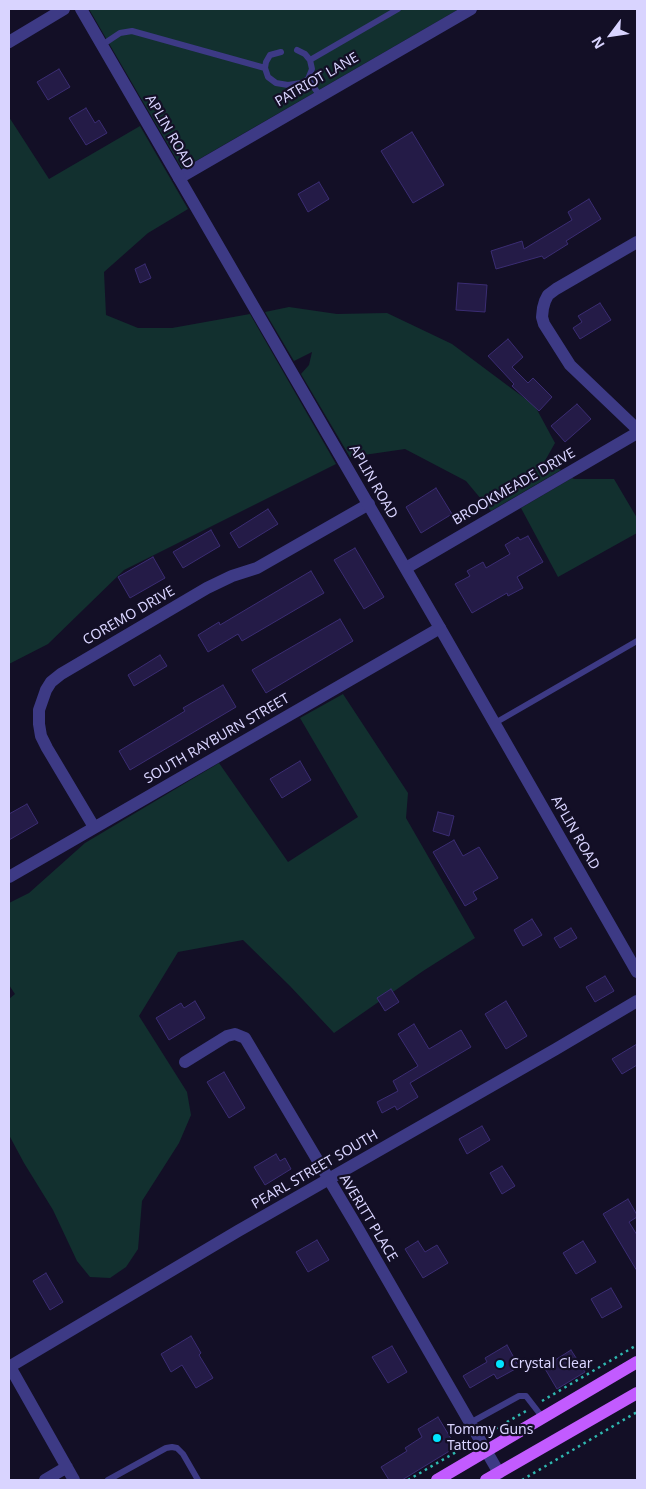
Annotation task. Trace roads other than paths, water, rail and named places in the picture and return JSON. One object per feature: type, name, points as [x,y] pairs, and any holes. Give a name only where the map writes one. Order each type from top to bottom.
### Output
[{"type":"main road","points":[[437,1480],[637,1362]]},
{"type":"main road","points":[[486,1480],[637,1392]]},
{"type":"street","points":[[9,42],[64,9]]},
{"type":"street","name":"APLIN ROAD","points":[[81,9],[406,568],[637,972]]},
{"type":"street","name":"PATRIOT LANE","points":[[178,178],[471,9]]},
{"type":"street","points":[[637,242],[556,289],[548,296],[545,302],[542,317],[544,324],[570,366],[637,431]]},
{"type":"street","name":"BROOKMEADE DRIVE","points":[[406,568],[637,431]]},
{"type":"street","name":"COREMO DRIVE","points":[[94,827],[41,736],[39,710],[46,690],[52,682],[61,674],[207,588],[232,576],[257,568],[368,504]]},
{"type":"street","name":"SOUTH RAYBURN STREET","points":[[9,877],[440,628]]},
{"type":"street","name":"PEARL STREET SOUTH","points":[[9,1366],[238,1231],[637,1001]]},
{"type":"street","name":"AVERITT PLACE","points":[[185,1062],[227,1036],[235,1034],[245,1038],[499,1473]]},
{"type":"street","points":[[9,1366],[74,1480]]},
{"type":"street","points":[[45,1480],[67,1467]]},
{"type":"lane","points":[[310,60],[398,9]]},
{"type":"lane","points":[[102,45],[120,33],[132,31],[265,68]]},
{"type":"lane","points":[[281,52],[270,55],[265,68],[268,77],[276,83],[288,85],[301,83],[308,79],[312,70],[310,60],[305,54],[296,50]]},
{"type":"lane","points":[[308,79],[320,96]]},
{"type":"lane","points":[[495,723],[637,640]]},
{"type":"lane","points":[[470,1424],[519,1396],[526,1396],[542,1418]]},
{"type":"lane","points":[[109,1480],[166,1448],[172,1447],[183,1454],[198,1480]]},
{"type":"place","name":"Crystal Clear","points":[[500,1364]]},
{"type":"place","name":"Tommy Guns Tattoo","points":[[437,1438]]}]
